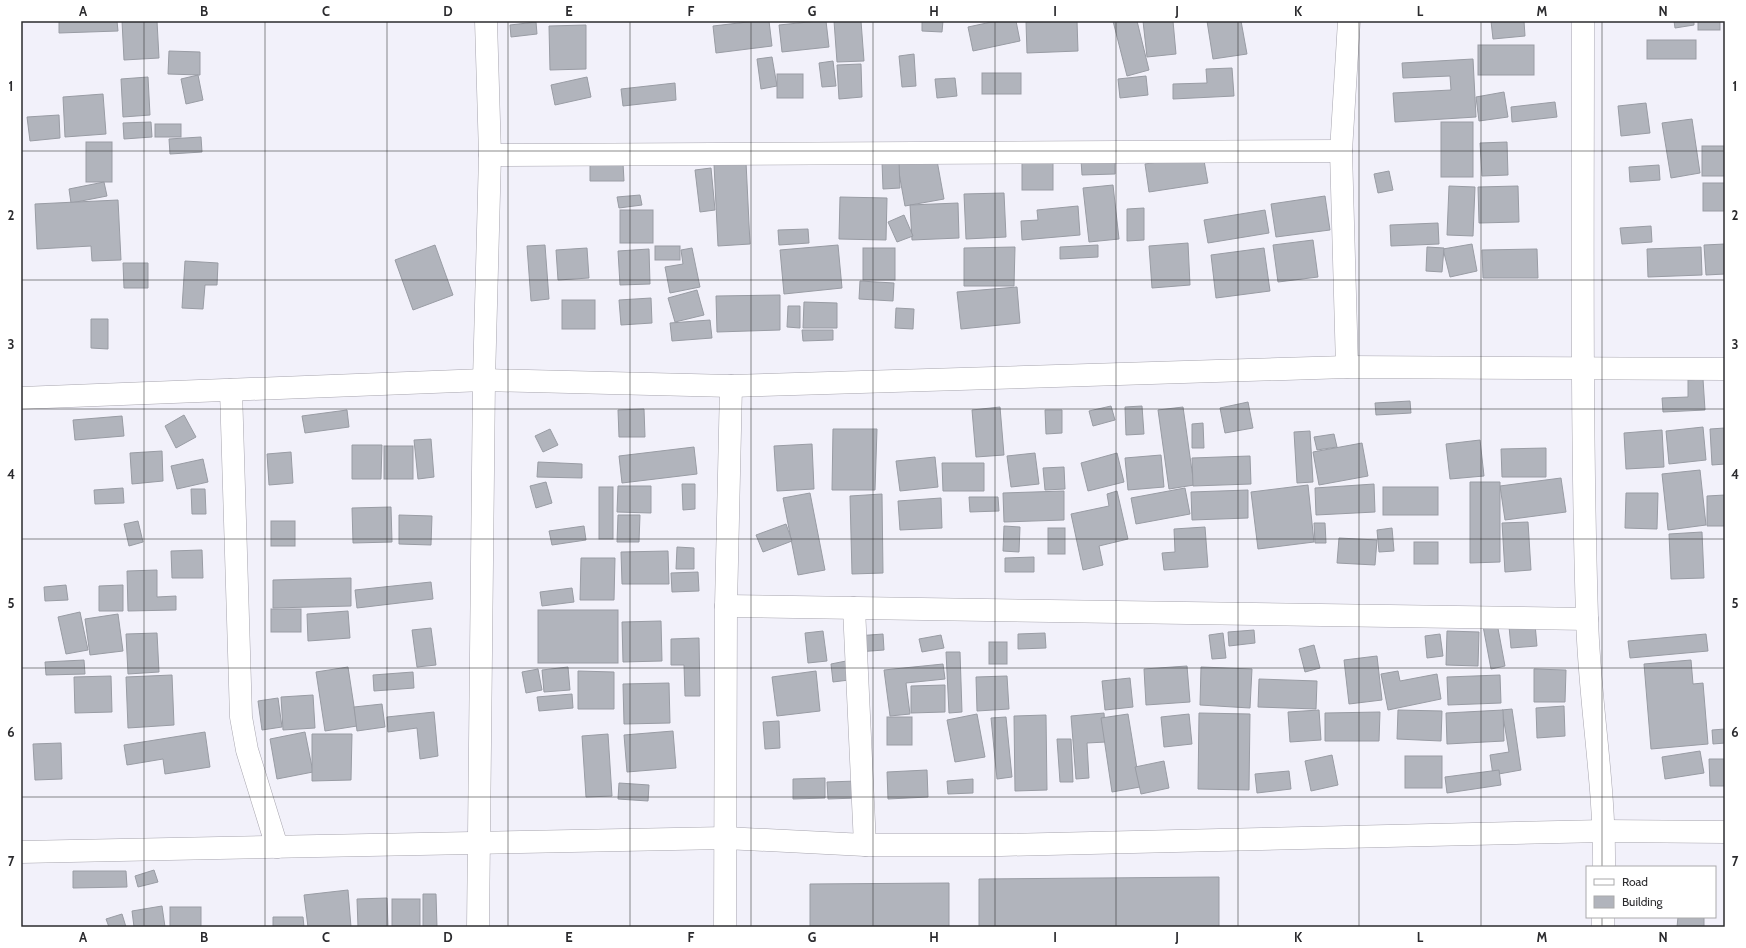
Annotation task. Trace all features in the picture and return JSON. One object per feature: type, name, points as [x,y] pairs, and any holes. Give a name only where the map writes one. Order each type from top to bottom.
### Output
[{"type":"street","points":[[478,927],[484,380],[490,155],[486,21]]},
{"type":"street","points":[[1347,367],[1341,151],[1349,21]]},
{"type":"street","points":[[1583,21],[1584,368],[1587,619],[1604,831],[1604,866]]},
{"type":"street","points":[[490,155],[1341,151]]},
{"type":"street","points":[[21,398],[484,380],[731,386],[1347,367],[1725,369]]},
{"type":"street","points":[[725,927],[726,606],[731,386]]},
{"type":"street","points":[[231,390],[241,717],[247,750],[277,846]]},
{"type":"street","points":[[726,606],[1587,619]]},
{"type":"street","points":[[854,608],[865,845]]},
{"type":"street","points":[[21,852],[725,838],[865,845],[1000,846],[1604,831],[1725,832]]},
{"type":"building","points":[[59,21],[117,21],[118,31],[59,33]]},
{"type":"building","points":[[122,21],[157,21],[159,58],[124,60]]},
{"type":"building","points":[[769,21],[772,46],[716,53],[713,26]]},
{"type":"building","points":[[826,21],[829,47],[782,52],[779,25]]},
{"type":"building","points":[[834,21],[861,21],[864,61],[837,62]]},
{"type":"building","points":[[922,21],[943,21],[942,32],[922,31]]},
{"type":"building","points":[[996,21],[1016,21],[1020,41],[973,51],[968,27]]},
{"type":"building","points":[[1077,21],[1078,51],[1027,53],[1026,22]]},
{"type":"building","points":[[1113,21],[1137,21],[1149,70],[1127,76]]},
{"type":"building","points":[[1143,21],[1173,21],[1176,54],[1147,57]]},
{"type":"building","points":[[1207,21],[1241,21],[1247,54],[1213,59]]},
{"type":"building","points":[[1491,21],[1524,21],[1525,36],[1493,39]]},
{"type":"building","points":[[1674,21],[1694,21],[1694,25],[1675,28]]},
{"type":"building","points":[[1698,21],[1720,21],[1720,30],[1698,30]]},
{"type":"building","points":[[536,22],[537,34],[511,37],[510,25]]},
{"type":"building","points":[[586,25],[586,69],[550,70],[549,26]]},
{"type":"building","points":[[1647,40],[1696,40],[1696,59],[1647,59]]},
{"type":"building","points":[[1478,45],[1534,45],[1534,75],[1478,75]]},
{"type":"building","points":[[169,51],[200,52],[200,75],[168,74]]},
{"type":"building","points":[[914,54],[916,86],[902,87],[899,56]]},
{"type":"building","points":[[772,57],[777,86],[761,89],[757,59]]},
{"type":"building","points":[[1473,59],[1476,117],[1395,122],[1393,93],[1451,90],[1450,76],[1403,78],[1402,63]]},
{"type":"building","points":[[833,61],[836,86],[822,87],[819,63]]},
{"type":"building","points":[[861,64],[862,97],[839,99],[837,65]]},
{"type":"building","points":[[1232,68],[1234,96],[1173,99],[1173,84],[1207,83],[1206,69]]},
{"type":"building","points":[[982,73],[1021,73],[1021,94],[982,94]]},
{"type":"building","points":[[777,74],[803,74],[803,98],[777,98]]},
{"type":"building","points":[[198,75],[203,100],[186,104],[181,79]]},
{"type":"building","points":[[1146,76],[1148,95],[1120,98],[1118,79]]},
{"type":"building","points":[[148,77],[150,115],[123,117],[121,79]]},
{"type":"building","points":[[587,77],[591,97],[555,105],[551,85]]},
{"type":"building","points":[[955,78],[957,96],[937,98],[935,79]]},
{"type":"building","points":[[675,83],[676,100],[623,106],[621,89]]},
{"type":"building","points":[[1504,92],[1508,117],[1479,121],[1476,97]]},
{"type":"building","points":[[103,94],[106,134],[65,137],[63,97]]},
{"type":"building","points":[[1555,102],[1557,117],[1512,122],[1511,107]]},
{"type":"building","points":[[1646,103],[1650,133],[1621,136],[1618,106]]},
{"type":"building","points":[[59,115],[60,138],[30,141],[27,117]]},
{"type":"building","points":[[1692,119],[1700,173],[1671,178],[1662,123]]},
{"type":"building","points":[[151,122],[152,137],[124,139],[123,123]]},
{"type":"building","points":[[1441,122],[1473,122],[1473,177],[1441,177]]},
{"type":"building","points":[[155,124],[181,124],[181,137],[155,137]]},
{"type":"building","points":[[201,137],[202,152],[170,154],[169,139]]},
{"type":"building","points":[[86,142],[112,142],[112,182],[86,182]]},
{"type":"building","points":[[1507,142],[1508,175],[1482,176],[1480,143]]},
{"type":"building","points":[[1702,146],[1725,146],[1725,176],[1702,176]]},
{"type":"building","points":[[936,155],[944,199],[905,206],[897,162]]},
{"type":"building","points":[[1203,155],[1208,183],[1149,192],[1145,164]]},
{"type":"building","points":[[1022,159],[1053,159],[1053,190],[1022,190]]},
{"type":"building","points":[[1115,159],[1115,174],[1082,175],[1081,160]]},
{"type":"building","points":[[746,162],[750,244],[718,246],[714,164]]},
{"type":"building","points":[[882,162],[899,162],[900,188],[883,189]]},
{"type":"building","points":[[623,163],[624,181],[590,181],[590,164]]},
{"type":"building","points":[[1659,165],[1660,180],[1630,182],[1629,167]]},
{"type":"building","points":[[711,168],[715,210],[700,212],[695,170]]},
{"type":"building","points":[[1389,171],[1393,190],[1378,193],[1374,174]]},
{"type":"building","points":[[104,182],[107,196],[71,203],[69,189]]},
{"type":"building","points":[[1703,183],[1725,183],[1725,211],[1703,211]]},
{"type":"building","points":[[1113,185],[1119,239],[1089,242],[1083,188]]},
{"type":"building","points":[[1449,186],[1475,187],[1473,236],[1447,235]]},
{"type":"building","points":[[1518,186],[1519,222],[1479,223],[1478,187]]},
{"type":"building","points":[[1004,193],[1006,237],[966,239],[964,194]]},
{"type":"building","points":[[640,195],[642,205],[619,208],[617,197]]},
{"type":"building","points":[[1325,196],[1330,230],[1276,237],[1271,204]]},
{"type":"building","points":[[840,197],[887,198],[886,240],[839,239]]},
{"type":"building","points":[[118,200],[121,260],[92,261],[91,246],[37,249],[35,204]]},
{"type":"building","points":[[958,203],[959,238],[912,240],[910,205]]},
{"type":"building","points":[[1078,206],[1080,235],[1022,240],[1021,221],[1038,220],[1037,210]]},
{"type":"building","points":[[1144,208],[1144,240],[1127,241],[1127,209]]},
{"type":"building","points":[[620,210],[653,210],[653,243],[620,243]]},
{"type":"building","points":[[1265,210],[1269,233],[1208,243],[1204,220]]},
{"type":"building","points":[[904,215],[913,236],[897,242],[888,222]]},
{"type":"building","points":[[1438,223],[1439,244],[1391,246],[1390,225]]},
{"type":"building","points":[[1651,226],[1652,242],[1622,244],[1620,228]]},
{"type":"building","points":[[808,229],[809,243],[779,245],[778,230]]},
{"type":"building","points":[[1313,240],[1318,277],[1278,282],[1273,245]]},
{"type":"building","points":[[1188,243],[1190,285],[1152,288],[1149,246]]},
{"type":"building","points":[[1472,244],[1477,271],[1450,277],[1443,249]]},
{"type":"building","points":[[1725,244],[1725,274],[1706,275],[1704,245]]},
{"type":"building","points":[[435,245],[453,295],[413,310],[395,260]]},
{"type":"building","points":[[545,245],[549,299],[531,301],[527,246]]},
{"type":"building","points":[[838,245],[842,288],[784,294],[780,250]]},
{"type":"building","points":[[1098,245],[1098,257],[1060,259],[1060,247]]},
{"type":"building","points":[[655,246],[680,246],[680,260],[655,260]]},
{"type":"building","points":[[1015,247],[1014,286],[964,286],[964,248]]},
{"type":"building","points":[[1427,247],[1444,248],[1442,272],[1426,271]]},
{"type":"building","points":[[1701,247],[1702,275],[1648,277],[1647,249]]},
{"type":"building","points":[[587,248],[589,278],[558,280],[556,250]]},
{"type":"building","points":[[692,248],[700,287],[670,293],[665,267],[683,264],[681,250]]},
{"type":"building","points":[[863,248],[895,248],[895,280],[863,280]]},
{"type":"building","points":[[1264,248],[1270,291],[1216,298],[1211,255]]},
{"type":"building","points":[[649,249],[650,284],[620,285],[618,251]]},
{"type":"building","points":[[1537,249],[1538,278],[1483,278],[1482,250]]},
{"type":"building","points":[[185,261],[218,263],[217,285],[205,285],[203,309],[182,308]]},
{"type":"building","points":[[123,263],[148,263],[148,288],[124,288]]},
{"type":"building","points":[[860,281],[894,283],[893,301],[859,299]]},
{"type":"building","points":[[1017,287],[1020,323],[961,329],[957,292]]},
{"type":"building","points":[[697,290],[704,315],[675,322],[668,298]]},
{"type":"building","points":[[780,295],[780,330],[717,332],[716,296]]},
{"type":"building","points":[[651,298],[652,323],[621,325],[619,300]]},
{"type":"building","points":[[562,300],[595,300],[595,329],[562,329]]},
{"type":"building","points":[[804,302],[837,303],[837,328],[803,328]]},
{"type":"building","points":[[788,306],[800,306],[800,328],[787,327]]},
{"type":"building","points":[[896,308],[914,309],[913,329],[895,328]]},
{"type":"building","points":[[91,319],[108,319],[108,349],[91,348]]},
{"type":"building","points":[[710,320],[712,338],[672,341],[670,323]]},
{"type":"building","points":[[802,330],[833,330],[833,340],[803,341]]},
{"type":"building","points":[[1703,379],[1705,410],[1663,412],[1662,398],[1688,397],[1688,380]]},
{"type":"building","points":[[1410,401],[1411,413],[1376,415],[1375,403]]},
{"type":"building","points":[[1248,402],[1253,428],[1225,433],[1220,408]]},
{"type":"building","points":[[1111,406],[1115,420],[1093,426],[1089,411]]},
{"type":"building","points":[[1142,406],[1144,434],[1126,435],[1125,407]]},
{"type":"building","points":[[1000,407],[1004,455],[976,457],[972,410]]},
{"type":"building","points":[[1183,407],[1194,485],[1169,489],[1158,410]]},
{"type":"building","points":[[644,409],[645,437],[619,437],[618,410]]},
{"type":"building","points":[[347,410],[349,427],[305,433],[302,416]]},
{"type":"building","points":[[1045,410],[1062,410],[1062,433],[1046,434]]},
{"type":"building","points":[[184,415],[196,437],[176,448],[165,426]]},
{"type":"building","points":[[122,416],[124,436],[75,440],[73,420]]},
{"type":"building","points":[[1203,423],[1204,448],[1192,448],[1192,424]]},
{"type":"building","points":[[1703,427],[1706,460],[1669,464],[1666,431]]},
{"type":"building","points":[[1725,428],[1725,464],[1712,465],[1710,429]]},
{"type":"building","points":[[550,429],[558,445],[543,452],[535,436]]},
{"type":"building","points":[[833,429],[877,429],[875,490],[832,490]]},
{"type":"building","points":[[1662,430],[1664,467],[1626,469],[1624,433]]},
{"type":"building","points":[[1310,431],[1313,482],[1297,483],[1294,432]]},
{"type":"building","points":[[1334,434],[1337,447],[1317,450],[1314,437]]},
{"type":"building","points":[[431,439],[434,477],[418,479],[414,440]]},
{"type":"building","points":[[1480,440],[1484,476],[1450,479],[1446,444]]},
{"type":"building","points":[[1362,443],[1368,476],[1319,485],[1313,452]]},
{"type":"building","points":[[812,444],[814,489],[777,491],[774,446]]},
{"type":"building","points":[[352,445],[382,445],[381,479],[352,479]]},
{"type":"building","points":[[384,446],[413,446],[413,479],[384,479]]},
{"type":"building","points":[[694,447],[697,474],[622,483],[619,456]]},
{"type":"building","points":[[1546,448],[1546,477],[1502,477],[1501,449]]},
{"type":"building","points":[[162,451],[163,481],[132,484],[130,453]]},
{"type":"building","points":[[291,452],[293,483],[269,485],[267,454]]},
{"type":"building","points":[[1035,453],[1039,484],[1011,487],[1007,456]]},
{"type":"building","points":[[1117,453],[1124,482],[1088,491],[1081,463]]},
{"type":"building","points":[[1161,455],[1164,487],[1128,490],[1125,458]]},
{"type":"building","points":[[1250,456],[1251,484],[1193,486],[1192,458]]},
{"type":"building","points":[[935,457],[938,487],[900,491],[896,461]]},
{"type":"building","points":[[203,459],[208,482],[177,489],[171,466]]},
{"type":"building","points":[[538,462],[582,464],[582,478],[537,477]]},
{"type":"building","points":[[942,463],[984,463],[984,491],[943,491]]},
{"type":"building","points":[[1064,467],[1065,489],[1045,490],[1043,468]]},
{"type":"building","points":[[1700,470],[1706,525],[1668,530],[1662,474]]},
{"type":"building","points":[[1561,478],[1566,512],[1505,520],[1500,486]]},
{"type":"building","points":[[546,482],[552,503],[536,508],[530,486]]},
{"type":"building","points":[[1470,482],[1500,482],[1500,562],[1470,563]]},
{"type":"building","points":[[682,484],[695,484],[695,509],[683,510]]},
{"type":"building","points":[[1374,484],[1375,512],[1316,515],[1315,488]]},
{"type":"building","points":[[1308,485],[1314,542],[1258,549],[1251,492]]},
{"type":"building","points":[[618,486],[651,486],[651,513],[617,512]]},
{"type":"building","points":[[599,487],[613,487],[613,539],[599,539]]},
{"type":"building","points":[[1383,487],[1438,487],[1438,515],[1383,515]]},
{"type":"building","points":[[123,488],[124,503],[95,504],[94,490]]},
{"type":"building","points":[[1185,488],[1190,514],[1136,524],[1131,498]]},
{"type":"building","points":[[191,489],[205,489],[206,514],[192,514]]},
{"type":"building","points":[[1248,490],[1248,518],[1192,520],[1191,492]]},
{"type":"building","points":[[1064,491],[1064,520],[1004,522],[1003,493]]},
{"type":"building","points":[[1117,491],[1128,539],[1099,546],[1103,565],[1083,570],[1071,514],[1109,506],[1107,494]]},
{"type":"building","points":[[810,493],[825,570],[798,575],[783,498]]},
{"type":"building","points":[[1626,493],[1658,493],[1657,529],[1625,528]]},
{"type":"building","points":[[882,494],[883,573],[852,574],[850,496]]},
{"type":"building","points":[[1725,495],[1725,526],[1707,526],[1707,496]]},
{"type":"building","points":[[969,497],[998,497],[999,511],[970,512]]},
{"type":"building","points":[[941,498],[942,528],[900,530],[898,501]]},
{"type":"building","points":[[391,507],[392,542],[353,543],[352,508]]},
{"type":"building","points":[[399,515],[432,516],[431,545],[399,544]]},
{"type":"building","points":[[618,515],[640,515],[639,542],[617,542]]},
{"type":"building","points":[[138,521],[143,542],[129,546],[124,524]]},
{"type":"building","points":[[271,521],[295,521],[295,546],[271,546]]},
{"type":"building","points":[[1528,522],[1531,570],[1505,572],[1502,523]]},
{"type":"building","points":[[1314,523],[1325,523],[1326,543],[1315,543]]},
{"type":"building","points":[[786,524],[792,541],[763,552],[756,535]]},
{"type":"building","points":[[584,526],[586,540],[552,545],[549,531]]},
{"type":"building","points":[[1004,526],[1020,527],[1019,552],[1003,551]]},
{"type":"building","points":[[1205,527],[1208,567],[1164,570],[1162,553],[1175,552],[1174,529]]},
{"type":"building","points":[[1048,528],[1065,528],[1065,554],[1048,554]]},
{"type":"building","points":[[1392,528],[1394,551],[1379,552],[1377,530]]},
{"type":"building","points":[[1702,532],[1704,578],[1671,579],[1669,534]]},
{"type":"building","points":[[1339,538],[1377,540],[1375,565],[1337,563]]},
{"type":"building","points":[[1414,542],[1438,542],[1438,564],[1414,564]]},
{"type":"building","points":[[677,547],[694,548],[694,569],[676,569]]},
{"type":"building","points":[[202,550],[203,578],[172,578],[171,551]]},
{"type":"building","points":[[668,551],[669,584],[622,584],[621,552]]},
{"type":"building","points":[[1034,557],[1034,572],[1005,572],[1005,558]]},
{"type":"building","points":[[581,558],[615,558],[614,600],[580,600]]},
{"type":"building","points":[[157,570],[157,597],[176,596],[176,610],[128,611],[127,571]]},
{"type":"building","points":[[698,572],[699,591],[672,592],[671,573]]},
{"type":"building","points":[[351,578],[351,606],[273,608],[273,580]]},
{"type":"building","points":[[431,582],[433,599],[357,608],[355,590]]},
{"type":"building","points":[[66,585],[68,600],[45,601],[44,587]]},
{"type":"building","points":[[123,585],[123,611],[99,611],[99,586]]},
{"type":"building","points":[[572,588],[574,602],[542,606],[540,592]]},
{"type":"building","points":[[271,609],[301,609],[301,632],[271,632]]},
{"type":"building","points":[[538,610],[618,610],[618,663],[538,663]]},
{"type":"building","points":[[348,611],[350,638],[308,641],[307,614]]},
{"type":"building","points":[[80,612],[88,650],[66,654],[58,617]]},
{"type":"building","points":[[118,614],[123,651],[90,655],[85,619]]},
{"type":"building","points":[[661,621],[662,661],[623,662],[622,622]]},
{"type":"building","points":[[1497,623],[1505,666],[1491,669],[1483,626]]},
{"type":"building","points":[[1535,624],[1537,646],[1511,648],[1509,626]]},
{"type":"building","points":[[431,628],[436,665],[417,667],[412,630]]},
{"type":"building","points":[[1254,630],[1255,643],[1229,646],[1228,632]]},
{"type":"building","points":[[823,631],[827,661],[808,663],[805,633]]},
{"type":"building","points":[[1447,631],[1479,632],[1478,666],[1446,665]]},
{"type":"building","points":[[157,633],[159,672],[128,674],[126,634]]},
{"type":"building","points":[[1045,633],[1046,648],[1018,649],[1018,634]]},
{"type":"building","points":[[1223,633],[1226,658],[1212,659],[1209,635]]},
{"type":"building","points":[[883,634],[884,650],[857,652],[856,636]]},
{"type":"building","points":[[1440,634],[1443,656],[1427,658],[1425,636]]},
{"type":"building","points":[[1706,634],[1708,651],[1630,658],[1628,641]]},
{"type":"building","points":[[941,635],[944,648],[922,652],[919,639]]},
{"type":"building","points":[[699,638],[700,696],[685,696],[684,665],[671,665],[671,639]]},
{"type":"building","points":[[989,642],[1007,642],[1007,664],[989,664]]},
{"type":"building","points":[[1314,645],[1320,668],[1305,672],[1299,649]]},
{"type":"building","points":[[946,652],[960,652],[962,712],[949,713]]},
{"type":"building","points":[[1377,656],[1382,700],[1349,704],[1344,660]]},
{"type":"building","points":[[84,660],[85,674],[46,675],[45,662]]},
{"type":"building","points":[[1691,660],[1693,684],[1703,683],[1708,744],[1651,749],[1644,664]]},
{"type":"building","points":[[846,661],[849,680],[833,682],[831,664]]},
{"type":"building","points":[[943,664],[945,679],[906,683],[910,714],[890,716],[884,670]]},
{"type":"building","points":[[1187,666],[1190,702],[1146,705],[1144,669]]},
{"type":"building","points":[[348,667],[357,726],[325,731],[316,672]]},
{"type":"building","points":[[568,667],[570,690],[544,692],[542,670]]},
{"type":"building","points":[[1201,667],[1252,669],[1250,708],[1200,705]]},
{"type":"building","points":[[538,669],[542,690],[526,693],[522,672]]},
{"type":"building","points":[[1534,669],[1566,670],[1565,702],[1534,702]]},
{"type":"building","points":[[578,671],[614,672],[614,709],[578,709]]},
{"type":"building","points":[[816,671],[820,711],[777,716],[772,677]]},
{"type":"building","points":[[1398,671],[1400,681],[1437,674],[1441,699],[1388,710],[1381,674]]},
{"type":"building","points":[[413,672],[414,688],[374,691],[373,675]]},
{"type":"building","points":[[172,675],[174,725],[128,728],[126,677]]},
{"type":"building","points":[[1500,675],[1501,703],[1448,705],[1447,677]]},
{"type":"building","points":[[111,676],[112,712],[75,713],[74,677]]},
{"type":"building","points":[[1007,676],[1009,709],[977,711],[976,677]]},
{"type":"building","points":[[1130,678],[1133,707],[1105,710],[1102,681]]},
{"type":"building","points":[[1259,679],[1317,681],[1316,709],[1258,707]]},
{"type":"building","points":[[669,683],[670,723],[624,724],[623,684]]},
{"type":"building","points":[[945,685],[945,712],[911,713],[911,686]]},
{"type":"building","points":[[572,694],[573,708],[539,711],[537,697]]},
{"type":"building","points":[[313,695],[315,728],[283,730],[281,697]]},
{"type":"building","points":[[278,698],[282,727],[262,730],[258,701]]},
{"type":"building","points":[[382,704],[385,727],[357,731],[354,707]]},
{"type":"building","points":[[1564,706],[1565,736],[1537,738],[1536,708]]},
{"type":"building","points":[[1512,709],[1521,770],[1493,775],[1490,755],[1509,752],[1502,710]]},
{"type":"building","points":[[1319,710],[1321,740],[1290,742],[1288,712]]},
{"type":"building","points":[[1398,710],[1442,711],[1441,741],[1397,739]]},
{"type":"building","points":[[1503,710],[1504,741],[1447,744],[1446,713]]},
{"type":"building","points":[[434,712],[438,756],[420,759],[417,728],[388,732],[387,717]]},
{"type":"building","points":[[1380,712],[1379,741],[1325,741],[1325,713]]},
{"type":"building","points":[[1104,713],[1106,742],[1087,743],[1089,778],[1076,779],[1071,716]]},
{"type":"building","points":[[1199,713],[1250,714],[1249,790],[1198,789]]},
{"type":"building","points":[[977,714],[985,757],[955,762],[947,720]]},
{"type":"building","points":[[1128,714],[1140,787],[1112,792],[1101,718]]},
{"type":"building","points":[[1189,714],[1192,744],[1164,747],[1161,717]]},
{"type":"building","points":[[1046,715],[1047,790],[1015,791],[1014,716]]},
{"type":"building","points":[[887,717],[912,717],[912,745],[887,745]]},
{"type":"building","points":[[1006,717],[1012,777],[997,779],[991,718]]},
{"type":"building","points":[[779,721],[780,748],[765,749],[763,722]]},
{"type":"building","points":[[1725,729],[1725,743],[1713,744],[1712,730]]},
{"type":"building","points":[[673,731],[676,768],[627,772],[624,735]]},
{"type":"building","points":[[205,732],[210,767],[165,774],[163,759],[127,765],[124,745]]},
{"type":"building","points":[[305,732],[313,772],[277,779],[270,739]]},
{"type":"building","points":[[312,734],[352,734],[351,780],[312,781]]},
{"type":"building","points":[[608,734],[612,796],[586,797],[582,736]]},
{"type":"building","points":[[1057,739],[1071,739],[1073,782],[1060,782]]},
{"type":"building","points":[[61,743],[62,779],[35,780],[33,744]]},
{"type":"building","points":[[1700,751],[1704,773],[1665,779],[1662,757]]},
{"type":"building","points":[[1332,755],[1338,785],[1311,791],[1305,761]]},
{"type":"building","points":[[1405,756],[1442,756],[1442,788],[1405,788]]},
{"type":"building","points":[[1709,759],[1725,759],[1725,786],[1710,786]]},
{"type":"building","points":[[1164,761],[1169,788],[1141,794],[1135,767]]},
{"type":"building","points":[[927,770],[928,797],[888,799],[887,772]]},
{"type":"building","points":[[1499,770],[1501,785],[1447,793],[1445,777]]},
{"type":"building","points":[[1289,771],[1291,789],[1257,793],[1255,774]]},
{"type":"building","points":[[825,778],[825,798],[793,799],[793,779]]},
{"type":"building","points":[[973,779],[973,793],[948,794],[947,781]]},
{"type":"building","points":[[857,781],[857,798],[828,799],[827,782]]},
{"type":"building","points":[[619,783],[649,785],[648,801],[618,799]]},
{"type":"building","points":[[154,870],[158,882],[138,887],[135,876]]},
{"type":"building","points":[[73,871],[126,871],[127,887],[73,888]]},
{"type":"building","points":[[1219,877],[1219,927],[979,927],[979,879]]},
{"type":"building","points":[[949,883],[949,927],[810,927],[810,884]]},
{"type":"building","points":[[348,890],[351,927],[308,927],[304,895]]},
{"type":"building","points":[[423,894],[436,894],[437,927],[423,927]]},
{"type":"building","points":[[387,898],[388,927],[358,927],[357,899]]},
{"type":"building","points":[[392,899],[420,899],[420,927],[392,927]]},
{"type":"building","points":[[162,906],[165,927],[134,927],[132,911]]},
{"type":"building","points":[[170,907],[201,907],[201,927],[170,927]]},
{"type":"building","points":[[122,914],[126,927],[109,927],[106,919]]},
{"type":"building","points":[[273,917],[303,917],[304,927],[273,927]]},
{"type":"building","points":[[1678,918],[1704,918],[1704,927],[1677,927]]}]
